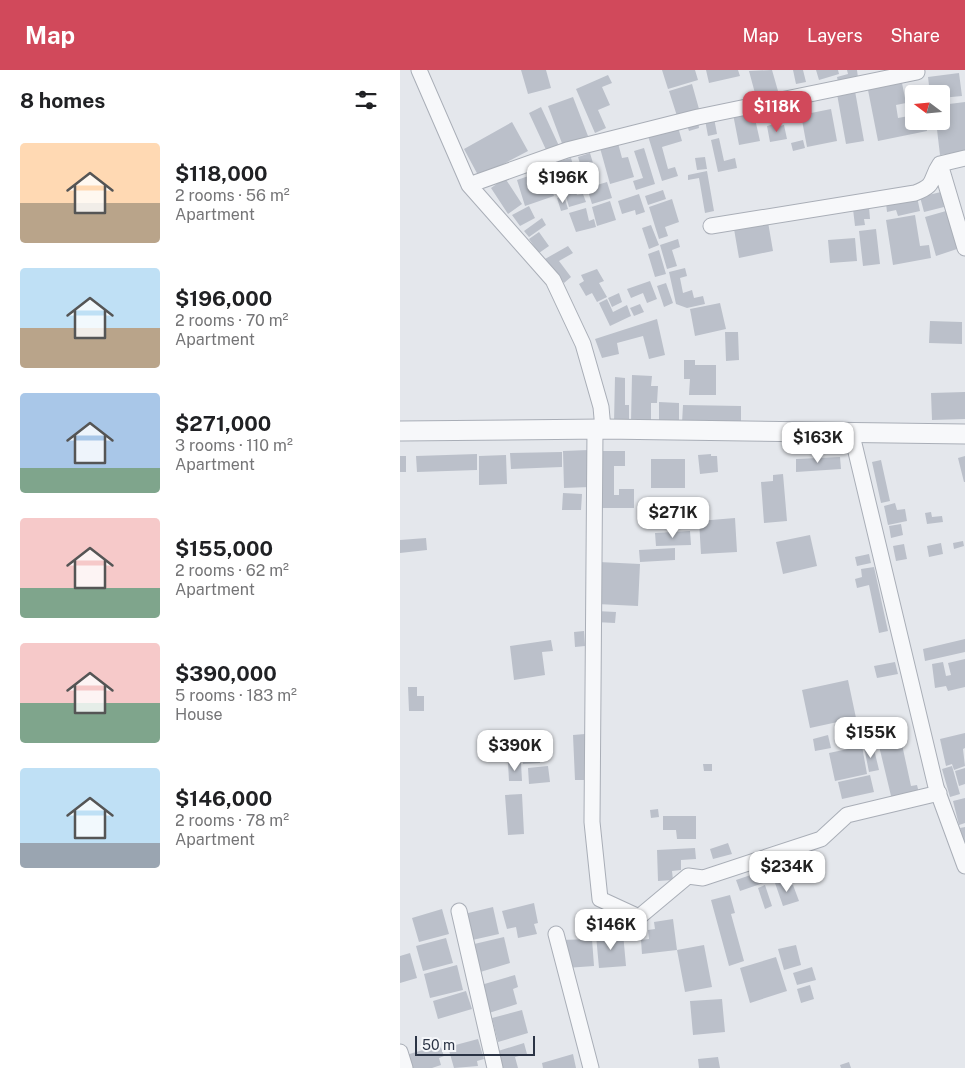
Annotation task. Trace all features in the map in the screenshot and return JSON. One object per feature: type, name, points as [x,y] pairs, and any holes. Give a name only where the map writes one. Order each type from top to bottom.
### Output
[{"type":"street","points":[[419,70],[470,186],[553,280],[583,344],[601,407],[599,430],[592,822],[600,899],[639,917],[688,876],[703,878],[821,838],[847,815],[939,794]]},
{"type":"street","points":[[470,186],[567,150],[698,116],[917,72]]},
{"type":"street","points":[[940,164],[965,158]]},
{"type":"street","points":[[711,226],[915,192],[928,188],[933,183],[940,164]]},
{"type":"street","points":[[940,164],[965,248]]},
{"type":"street","points":[[400,432],[599,430],[851,431],[965,434]]},
{"type":"street","points":[[851,431],[939,794],[965,866]]},
{"type":"street","points":[[459,911],[495,1068]]},
{"type":"street","points":[[556,934],[591,1068]]},
{"type":"street","points":[[400,1052],[404,1068]]},
{"type":"building","points":[[521,70],[546,70],[551,88],[528,94]]},
{"type":"building","points":[[662,70],[695,70],[698,80],[668,89]]},
{"type":"building","points":[[706,70],[738,70],[740,76],[709,83]]},
{"type":"building","points":[[772,70],[778,91],[756,97],[749,71]]},
{"type":"building","points":[[793,70],[803,70],[806,82],[796,84]]},
{"type":"building","points":[[816,70],[838,70],[839,74],[819,80]]},
{"type":"building","points":[[847,70],[857,70],[858,78],[838,82],[837,77],[848,74]]},
{"type":"building","points":[[959,73],[962,96],[950,97],[950,85],[929,85],[928,77]]},
{"type":"building","points":[[608,75],[612,83],[602,87],[610,105],[598,110],[606,128],[595,133],[576,89]]},
{"type":"building","points":[[902,83],[905,103],[896,105],[898,118],[905,117],[905,130],[927,131],[878,141],[868,90]]},
{"type":"building","points":[[692,84],[699,109],[677,116],[669,91]]},
{"type":"building","points":[[855,91],[864,141],[846,144],[837,94]]},
{"type":"building","points":[[573,97],[588,136],[563,146],[548,106]]},
{"type":"building","points":[[965,102],[965,152],[940,155],[937,130],[950,130],[950,104]]},
{"type":"building","points":[[783,105],[786,119],[766,123],[764,109]]},
{"type":"building","points":[[541,107],[560,148],[548,154],[529,113]]},
{"type":"building","points":[[831,109],[837,141],[807,147],[801,115]]},
{"type":"building","points":[[753,110],[760,141],[739,145],[733,114]]},
{"type":"building","points":[[714,118],[717,134],[708,136],[705,120]]},
{"type":"building","points":[[698,121],[699,128],[689,131],[687,125]]},
{"type":"building","points":[[512,122],[528,151],[479,177],[464,149]]},
{"type":"building","points":[[778,123],[779,126],[784,125],[787,139],[770,142],[767,126]]},
{"type":"building","points":[[678,127],[682,141],[662,147],[668,169],[675,167],[678,176],[662,181],[648,136]]},
{"type":"building","points":[[719,138],[724,161],[735,158],[737,168],[718,172],[711,140]]},
{"type":"building","points":[[803,140],[805,148],[793,151],[791,143]]},
{"type":"building","points":[[618,143],[622,158],[628,157],[634,177],[610,184],[600,148]]},
{"type":"building","points":[[644,148],[655,184],[636,190],[633,181],[643,178],[634,151]]},
{"type":"building","points":[[590,153],[598,180],[586,183],[578,157]]},
{"type":"building","points":[[705,157],[707,169],[697,170],[695,158]]},
{"type":"building","points":[[571,158],[578,182],[573,184],[577,195],[583,194],[586,202],[569,207],[556,162]]},
{"type":"building","points":[[546,170],[554,196],[525,206],[517,180]]},
{"type":"building","points":[[707,171],[714,211],[705,213],[699,178],[688,180],[688,175]]},
{"type":"building","points":[[505,178],[522,204],[508,214],[491,188]]},
{"type":"building","points":[[607,182],[612,198],[592,204],[587,188]]},
{"type":"building","points":[[663,190],[666,199],[648,205],[645,196]]},
{"type":"building","points":[[941,192],[944,207],[924,212],[920,197]]},
{"type":"building","points":[[639,194],[645,212],[636,215],[635,210],[622,214],[618,201]]},
{"type":"building","points":[[564,196],[568,209],[561,211],[557,198]]},
{"type":"building","points":[[917,197],[920,211],[898,216],[896,210],[887,212],[886,203]]},
{"type":"building","points":[[672,199],[679,222],[665,227],[668,236],[659,239],[649,207]]},
{"type":"building","points":[[610,201],[616,220],[597,226],[592,207]]},
{"type":"building","points":[[529,206],[535,218],[520,226],[512,215]]},
{"type":"building","points":[[869,207],[870,219],[864,219],[865,225],[855,226],[853,209]]},
{"type":"building","points":[[586,208],[589,221],[594,219],[596,227],[576,232],[569,213]]},
{"type":"building","points":[[946,211],[957,249],[936,256],[925,217]]},
{"type":"building","points":[[915,215],[920,246],[929,245],[931,258],[893,265],[886,220]]},
{"type":"building","points":[[542,218],[546,225],[529,237],[524,231]]},
{"type":"building","points":[[768,222],[773,251],[739,258],[734,229]]},
{"type":"building","points":[[651,225],[659,245],[649,249],[642,228]]},
{"type":"building","points":[[876,229],[880,264],[863,266],[859,231]]},
{"type":"building","points":[[539,232],[549,246],[539,253],[529,239]]},
{"type":"building","points":[[855,238],[857,261],[830,263],[828,240]]},
{"type":"building","points":[[678,239],[680,247],[672,250],[677,266],[667,269],[660,245]]},
{"type":"building","points":[[568,246],[573,253],[559,261],[571,277],[564,283],[545,259]]},
{"type":"building","points":[[659,250],[666,274],[655,277],[648,254]]},
{"type":"building","points":[[685,268],[687,276],[680,278],[683,293],[692,290],[694,298],[703,296],[705,304],[687,308],[676,304],[669,272]]},
{"type":"building","points":[[597,269],[604,281],[599,283],[607,297],[597,302],[592,293],[586,296],[579,284],[584,281],[581,275]]},
{"type":"building","points":[[650,281],[657,299],[647,303],[643,293],[631,298],[627,289]]},
{"type":"building","points":[[666,283],[673,303],[664,307],[657,286]]},
{"type":"building","points":[[619,293],[622,302],[612,307],[608,298]]},
{"type":"building","points":[[607,299],[613,312],[627,305],[631,316],[610,326],[599,303]]},
{"type":"building","points":[[720,303],[726,329],[695,336],[690,309]]},
{"type":"building","points":[[640,304],[644,312],[634,316],[630,308]]},
{"type":"building","points":[[657,319],[665,355],[649,359],[643,336],[617,343],[619,354],[602,358],[595,339]]},
{"type":"building","points":[[930,321],[962,322],[962,344],[929,343]]},
{"type":"building","points":[[725,332],[738,332],[739,360],[726,361]]},
{"type":"building","points":[[684,360],[695,360],[695,365],[716,365],[716,395],[689,395],[690,379],[684,379]]},
{"type":"building","points":[[632,375],[652,376],[651,386],[658,386],[657,403],[651,403],[651,423],[631,422]]},
{"type":"building","points":[[615,377],[625,378],[625,405],[629,405],[629,423],[614,423]]},
{"type":"building","points":[[965,392],[965,419],[932,420],[931,393]]},
{"type":"building","points":[[659,402],[679,403],[679,421],[659,421]]},
{"type":"building","points":[[683,405],[741,406],[741,424],[682,423]]},
{"type":"building","points":[[589,450],[590,487],[564,488],[563,451]]},
{"type":"building","points":[[600,451],[625,451],[625,466],[614,466],[614,495],[619,495],[619,489],[634,489],[634,508],[600,508]]},
{"type":"building","points":[[562,452],[562,467],[511,469],[510,453]]},
{"type":"building","points":[[477,454],[477,470],[417,472],[416,456]]},
{"type":"building","points":[[711,454],[711,456],[717,456],[718,472],[700,474],[698,455]]},
{"type":"building","points":[[506,455],[507,484],[479,485],[479,456]]},
{"type":"building","points":[[400,456],[406,456],[406,472],[400,472]]},
{"type":"building","points":[[965,456],[965,482],[964,482],[958,458]]},
{"type":"building","points":[[840,457],[841,469],[796,472],[796,459]]},
{"type":"building","points":[[651,459],[685,459],[685,488],[651,488]]},
{"type":"building","points":[[881,460],[890,501],[881,503],[872,462]]},
{"type":"building","points":[[783,474],[787,521],[764,523],[761,482],[773,481],[773,475]]},
{"type":"building","points":[[563,493],[582,494],[581,510],[562,510]]},
{"type":"building","points":[[686,498],[697,498],[698,517],[686,517]]},
{"type":"building","points":[[895,503],[897,510],[905,509],[907,521],[888,525],[884,506]]},
{"type":"building","points":[[931,512],[932,517],[942,516],[943,522],[927,524],[925,513]]},
{"type":"building","points":[[735,518],[737,552],[701,554],[699,521]]},
{"type":"building","points":[[901,524],[903,535],[891,538],[889,526]]},
{"type":"building","points":[[690,531],[691,545],[656,546],[655,533]]},
{"type":"building","points":[[810,535],[817,566],[783,574],[776,542]]},
{"type":"building","points":[[426,538],[427,550],[400,553],[400,540]]},
{"type":"building","points":[[963,541],[964,546],[954,549],[953,543]]},
{"type":"building","points":[[941,543],[943,554],[929,557],[927,546]]},
{"type":"building","points":[[904,544],[907,559],[896,561],[893,546]]},
{"type":"building","points":[[675,548],[675,560],[640,562],[639,550]]},
{"type":"building","points":[[869,554],[871,563],[857,566],[855,557]]},
{"type":"building","points":[[599,562],[640,564],[638,606],[597,604]]},
{"type":"building","points":[[874,567],[888,631],[879,633],[869,585],[857,588],[855,579],[862,577],[861,569]]},
{"type":"building","points":[[596,611],[616,612],[615,623],[595,622]]},
{"type":"building","points":[[584,631],[585,646],[575,647],[574,632]]},
{"type":"building","points":[[965,639],[965,652],[925,661],[923,649]]},
{"type":"building","points":[[551,640],[553,651],[542,652],[545,675],[514,680],[510,646]]},
{"type":"building","points":[[965,659],[965,687],[948,691],[946,686],[935,688],[932,664],[943,662],[946,676],[951,675],[948,663]]},
{"type":"building","points":[[895,662],[898,674],[877,678],[874,666]]},
{"type":"building","points":[[848,680],[856,718],[810,728],[802,690]]},
{"type":"building","points":[[408,687],[417,687],[417,696],[424,696],[424,711],[409,711]]},
{"type":"building","points":[[965,733],[965,748],[963,749],[965,766],[954,770],[952,764],[946,766],[940,739]]},
{"type":"building","points":[[585,734],[588,780],[575,780],[573,735]]},
{"type":"building","points":[[828,735],[831,748],[815,751],[813,739]]},
{"type":"building","points":[[901,740],[911,786],[917,785],[919,793],[892,800],[879,746]]},
{"type":"building","points":[[538,742],[540,763],[523,764],[522,759],[513,760],[512,745]]},
{"type":"building","points":[[873,745],[879,770],[869,772],[864,747]]},
{"type":"building","points":[[862,746],[867,774],[835,781],[829,753]]},
{"type":"building","points":[[508,763],[521,763],[522,781],[509,781]]},
{"type":"building","points":[[703,764],[712,764],[712,771],[704,771]]},
{"type":"building","points":[[548,766],[550,782],[529,784],[528,768]]},
{"type":"building","points":[[952,766],[960,794],[950,797],[942,769]]},
{"type":"building","points":[[965,768],[965,784],[959,786],[955,771]]},
{"type":"building","points":[[870,775],[874,792],[842,799],[838,782]]},
{"type":"building","points":[[522,794],[524,834],[508,835],[505,795]]},
{"type":"building","points":[[965,798],[965,823],[959,825],[953,801]]},
{"type":"building","points":[[658,809],[659,817],[651,818],[650,810]]},
{"type":"building","points":[[663,816],[696,816],[696,839],[677,839],[676,830],[663,830]]},
{"type":"building","points":[[965,827],[965,844],[964,844],[960,828]]},
{"type":"building","points":[[728,843],[732,854],[713,859],[710,849]]},
{"type":"building","points":[[695,848],[696,859],[681,860],[681,870],[672,871],[673,880],[658,881],[657,850]]},
{"type":"building","points":[[780,865],[784,876],[740,891],[736,880]]},
{"type":"building","points":[[785,879],[788,886],[793,885],[799,901],[783,906],[775,883]]},
{"type":"building","points":[[765,885],[772,906],[765,909],[758,888]]},
{"type":"building","points":[[730,895],[735,913],[731,914],[744,961],[729,966],[711,900]]},
{"type":"building","points":[[534,903],[538,923],[534,924],[537,934],[518,938],[516,927],[507,929],[502,911]]},
{"type":"building","points":[[493,907],[499,934],[468,941],[464,914]]},
{"type":"building","points":[[442,909],[449,934],[419,942],[412,918]]},
{"type":"building","points":[[673,919],[677,950],[642,954],[641,940],[649,939],[648,930],[655,929],[654,922]]},
{"type":"building","points":[[623,933],[626,966],[599,968],[596,935]]},
{"type":"building","points":[[504,937],[510,963],[477,973],[470,945]]},
{"type":"building","points":[[446,938],[453,963],[423,971],[416,946]]},
{"type":"building","points":[[592,939],[594,966],[566,968],[561,940]]},
{"type":"building","points":[[704,945],[712,987],[685,992],[677,950]]},
{"type":"building","points":[[796,945],[801,965],[784,970],[778,949]]},
{"type":"building","points":[[410,953],[417,978],[400,983],[400,956]]},
{"type":"building","points":[[776,957],[787,991],[750,1003],[740,968]]},
{"type":"building","points":[[457,965],[463,990],[430,998],[424,974]]},
{"type":"building","points":[[812,967],[816,980],[797,985],[793,973]]},
{"type":"building","points":[[515,975],[518,987],[513,989],[517,1004],[489,1013],[481,985]]},
{"type":"building","points":[[810,985],[814,999],[801,1003],[797,989]]},
{"type":"building","points":[[466,991],[472,1009],[438,1019],[433,1001]]},
{"type":"building","points":[[722,999],[725,1032],[693,1035],[690,1001]]},
{"type":"building","points":[[522,1010],[528,1033],[498,1042],[492,1018]]},
{"type":"building","points":[[478,1039],[484,1059],[477,1061],[478,1066],[454,1068],[448,1047]]},
{"type":"building","points":[[524,1043],[527,1054],[515,1057],[518,1068],[503,1068],[498,1051]]},
{"type":"building","points":[[440,1045],[444,1056],[439,1058],[441,1065],[432,1068],[410,1068],[406,1055]]},
{"type":"building","points":[[573,1054],[576,1068],[543,1068],[542,1063]]},
{"type":"building","points":[[718,1057],[720,1068],[699,1068],[698,1059]]},
{"type":"building","points":[[849,1062],[851,1068],[841,1068],[840,1065]]}]
